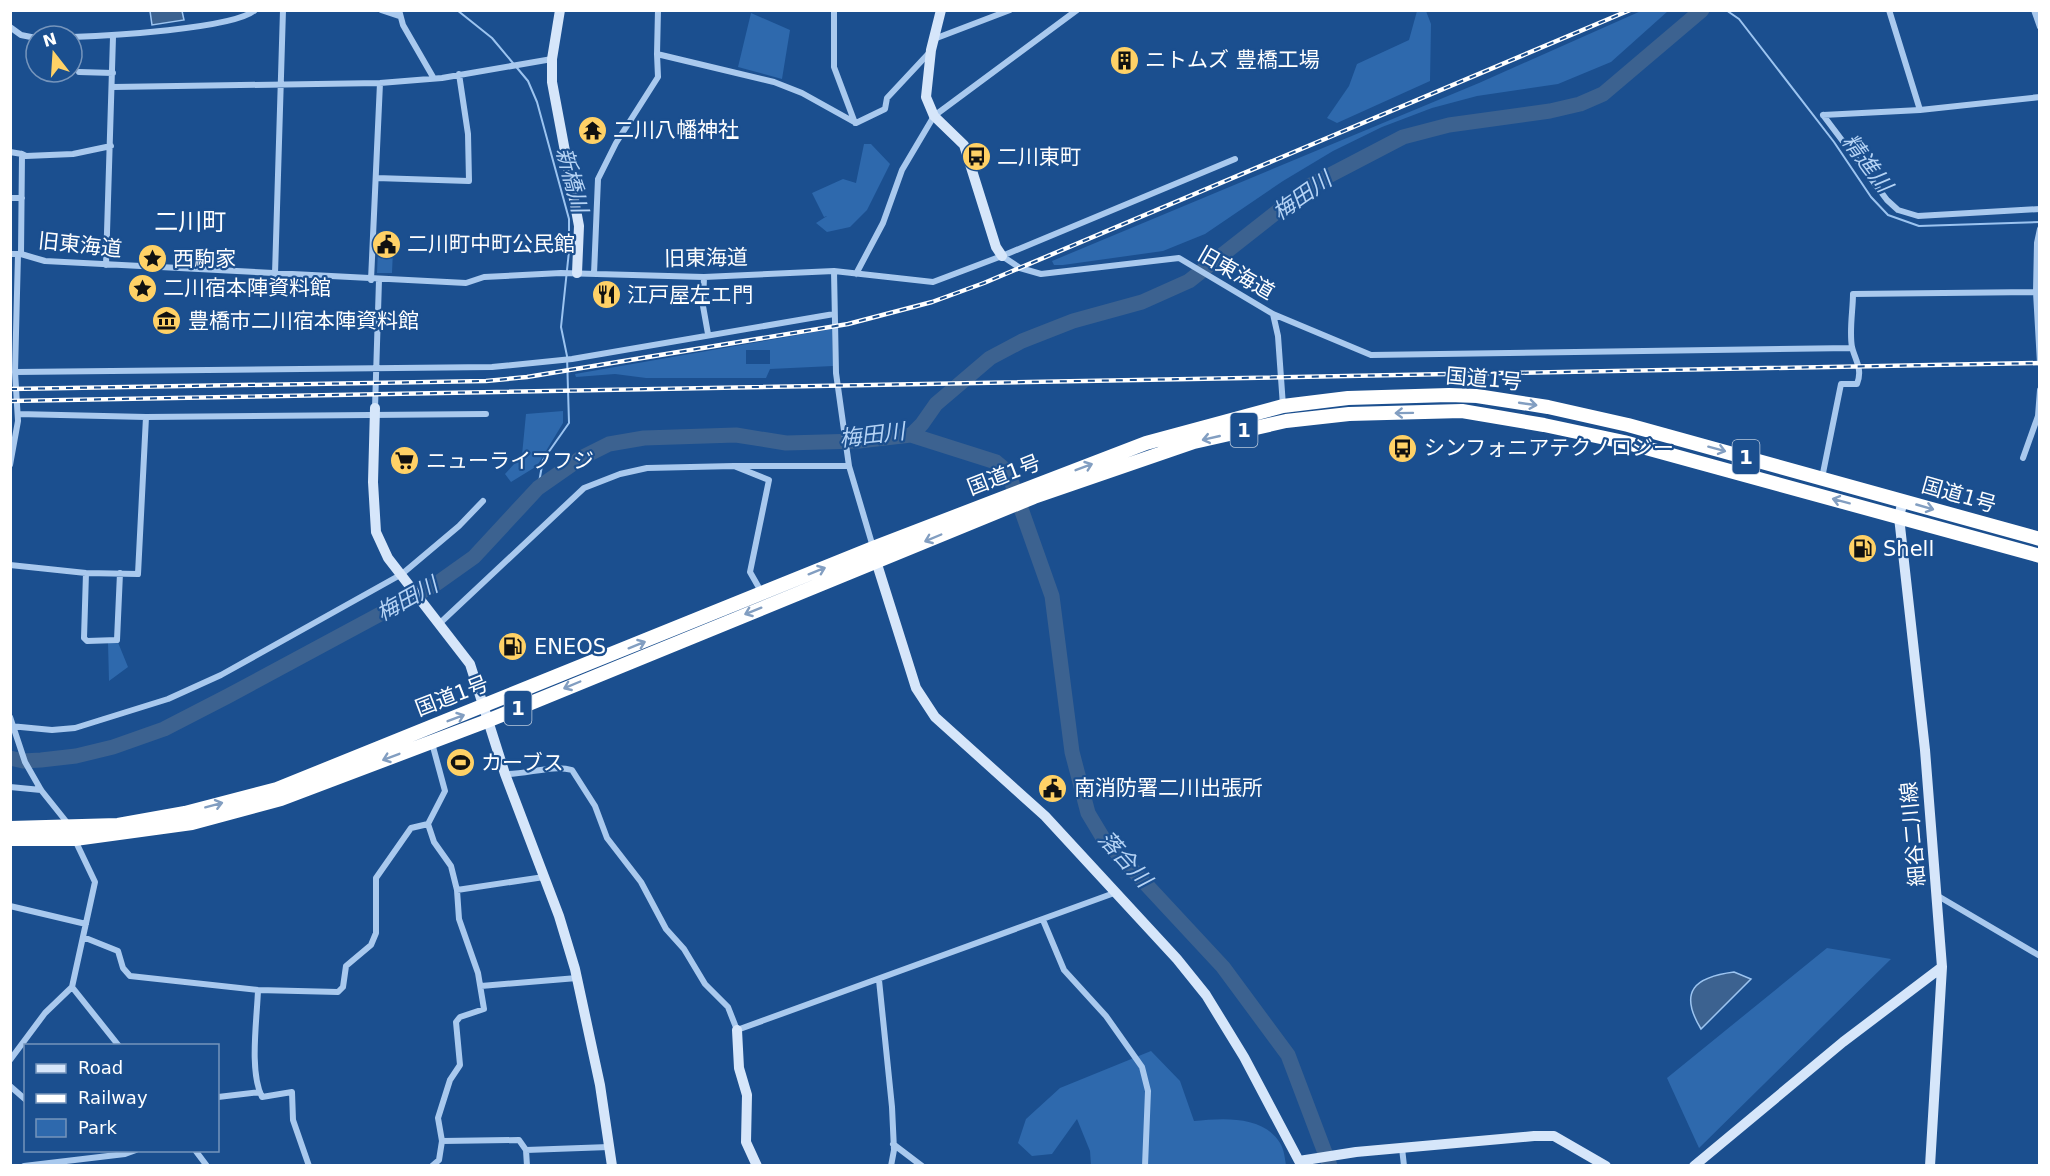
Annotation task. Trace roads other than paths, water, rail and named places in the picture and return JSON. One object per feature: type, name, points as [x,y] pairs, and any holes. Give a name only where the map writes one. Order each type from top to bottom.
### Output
[{"type":"highway","name":"国道1号","points":[[10,828],[73,834],[184,813],[277,789],[485,714],[1032,492],[1146,443],[1283,406],[1348,398],[1477,396],[1548,406],[1629,424],[2040,540]]},
{"type":"highway","name":"国道1号","points":[[1032,492],[1194,442],[1286,421],[1349,414],[1474,413],[1624,442],[2040,556]]},
{"type":"highway","name":"国道1号","points":[[10,839],[203,820],[281,799],[431,741],[485,714],[762,594],[874,555]]},
{"type":"street","points":[[84,37],[113,37],[237,19],[255,10]]},
{"type":"street","points":[[275,274],[283,10]]},
{"type":"street","points":[[381,10],[399,13],[433,77]]},
{"type":"street","points":[[561,10],[552,59],[552,82],[579,226],[574,273]]},
{"type":"street","points":[[594,274],[598,179],[616,143],[658,77],[658,10]]},
{"type":"street","points":[[834,10],[833,61],[856,123]]},
{"type":"street","points":[[941,10],[932,45],[926,97],[934,116],[963,145],[996,247],[1002,256],[1236,159]]},
{"type":"street","points":[[856,123],[885,109],[887,98],[932,45],[1010,10]]},
{"type":"street","points":[[856,274],[883,223],[902,170],[934,116],[1077,10]]},
{"type":"street","points":[[1889,10],[1920,110]]},
{"type":"street","points":[[2034,10],[2040,27]]},
{"type":"street","points":[[10,27],[24,36]]},
{"type":"street","points":[[106,265],[113,37]]},
{"type":"street","points":[[657,54],[774,82],[802,93],[856,123]]},
{"type":"street","points":[[113,87],[380,83],[459,74],[552,59]]},
{"type":"street","points":[[84,72],[113,73]]},
{"type":"street","points":[[376,178],[469,181],[468,134],[459,74]]},
{"type":"street","points":[[371,280],[380,83]]},
{"type":"street","points":[[2040,97],[1920,110],[1823,116],[1887,200],[1898,210],[1918,216],[2040,209]]},
{"type":"street","points":[[10,152],[73,154],[111,146]]},
{"type":"street","points":[[10,465],[15,418],[14,354],[20,254],[22,154]]},
{"type":"street","points":[[10,198],[22,198]]},
{"type":"street","points":[[2039,231],[2036,292],[2040,363]]},
{"type":"street","name":"旧東海道","points":[[10,254],[20,254],[45,261],[106,265],[466,283],[484,277],[561,273],[704,277],[834,271],[933,282],[1002,256],[1020,268],[1041,274],[1179,258],[1273,314],[1371,355],[1852,348]]},
{"type":"street","points":[[834,271],[834,314],[840,408],[849,464],[874,555],[916,688],[935,717],[1045,816],[1118,892],[1206,995],[1245,1057],[1300,1163],[1350,1153],[1554,1136],[1605,1166]]},
{"type":"street","points":[[704,277],[703,306],[708,334]]},
{"type":"street","points":[[379,280],[373,482],[376,532],[388,558],[470,664],[504,774],[544,877],[577,978],[600,1084],[612,1166]]},
{"type":"street","points":[[1822,478],[1841,384],[1857,384],[1860,377],[1858,359],[1852,348],[1853,294],[2036,292]]},
{"type":"street","points":[[15,372],[492,367],[572,359],[834,314]]},
{"type":"street","points":[[1273,314],[1278,336],[1286,421]]},
{"type":"street","points":[[2023,458],[2038,416],[2040,390]]},
{"type":"street","points":[[15,418],[375,411],[486,414]]},
{"type":"street","points":[[10,565],[86,573],[138,574],[146,417]]},
{"type":"street","points":[[437,621],[584,489],[620,474],[647,468],[849,464]]},
{"type":"street","points":[[734,466],[770,480],[750,572],[762,594]]},
{"type":"street","name":"細谷二川線","points":[[1903,500],[1899,517],[1925,750],[1942,967],[1929,1166]]},
{"type":"street","points":[[12,729],[75,728],[168,699],[281,643],[404,576],[483,501]]},
{"type":"street","points":[[86,573],[84,638],[87,641],[108,642],[117,640],[120,573]]},
{"type":"street","points":[[10,717],[12,729],[25,762],[40,788],[73,834],[95,882],[72,987],[45,1013],[14,1050],[10,1060]]},
{"type":"street","points":[[431,741],[445,791],[428,824],[434,842],[451,866],[457,890],[459,919],[482,986],[484,1009],[460,1017],[456,1022],[460,1065],[450,1080],[438,1118],[442,1141],[439,1160],[432,1166]]},
{"type":"street","points":[[504,774],[521,774],[562,767],[572,770],[595,806],[607,838],[641,882],[666,929],[684,949],[705,984],[728,1007],[737,1030],[739,1068],[747,1095],[746,1142],[757,1166]]},
{"type":"street","points":[[10,787],[40,788]]},
{"type":"street","points":[[83,937],[118,951],[123,968],[130,976],[258,990],[338,992],[343,987],[346,966],[371,945],[376,933],[376,878],[411,828],[428,824]]},
{"type":"street","points":[[457,890],[544,877]]},
{"type":"street","points":[[737,1030],[1118,892]]},
{"type":"street","points":[[1938,896],[2040,956]]},
{"type":"street","points":[[10,906],[86,924]]},
{"type":"street","points":[[1043,920],[1064,970],[1106,1016],[1142,1067],[1148,1091],[1145,1166]]},
{"type":"street","points":[[1694,1166],[1843,1042],[1942,967]]},
{"type":"street","points":[[482,986],[577,978]]},
{"type":"street","points":[[879,980],[893,1144],[891,1166]]},
{"type":"street","points":[[72,987],[117,1044]]},
{"type":"street","points":[[258,990],[256,1066],[260,1092],[262,1097],[292,1092],[293,1120],[309,1166]]},
{"type":"street","points":[[10,1086],[24,1098]]},
{"type":"street","points":[[219,1097],[260,1092]]},
{"type":"street","points":[[442,1141],[519,1140],[526,1150],[527,1166]]},
{"type":"street","points":[[893,1144],[922,1166]]},
{"type":"street","points":[[526,1150],[609,1147]]},
{"type":"street","points":[[1402,1148],[1404,1166]]},
{"type":"street","points":[[24,1166],[130,1152]]},
{"type":"street","points":[[196,1152],[207,1166]]},
{"type":"waterway","name":"新橋川","points":[[457,10],[492,38],[528,81],[537,102],[569,219],[569,251],[561,327],[567,356],[569,423],[543,460],[538,488]]},
{"type":"waterway","name":"梅田川","points":[[10,758],[23,761],[41,760],[76,756],[113,747],[164,729],[228,696],[436,584],[474,557],[538,488],[581,458],[609,444],[644,438],[736,435],[786,443],[859,441],[911,435],[936,404],[990,358],[1022,341],[1073,321],[1142,302],[1189,281],[1311,185],[1403,137],[1449,125],[1550,111],[1580,104],[1603,94],[1702,10]]},
{"type":"waterway","name":"精進川","points":[[1726,10],[1739,19],[1834,142],[1871,197],[1888,215],[1919,226],[2040,222]]},
{"type":"waterway","name":"落合川","points":[[911,435],[996,462],[1008,472],[1052,596],[1072,752],[1088,813],[1103,838],[1223,967],[1288,1055],[1330,1166]]},
{"type":"railway","points":[[10,389],[486,381],[527,377],[848,324],[932,302],[984,283],[1630,10]]},
{"type":"railway","points":[[10,401],[2040,363]]},
{"type":"place","name":"ニトムズ 豊橋工場","points":[[1124,60]]},
{"type":"place","name":"二川八幡神社","points":[[592,130]]},
{"type":"place","name":"二川東町","points":[[976,157]]},
{"type":"place","name":"二川町中町公民館","points":[[386,244]]},
{"type":"place","name":"西駒家","points":[[152,259]]},
{"type":"place","name":"二川宿本陣資料館","points":[[142,288]]},
{"type":"place","name":"江戸屋左エ門","points":[[606,295]]},
{"type":"place","name":"豊橋市二川宿本陣資料館","points":[[167,321]]},
{"type":"place","name":"シンフォニアテクノロジー","points":[[1403,448]]},
{"type":"place","name":"ニューライフフジ","points":[[405,461]]},
{"type":"place","name":"Shell","points":[[1862,549]]},
{"type":"place","name":"ENEOS","points":[[513,647]]},
{"type":"place","name":"カーブス","points":[[460,763]]},
{"type":"place","name":"南消防署二川出張所","points":[[1053,788]]},
{"type":"district","name":"二川町","points":[[190,222]]}]
